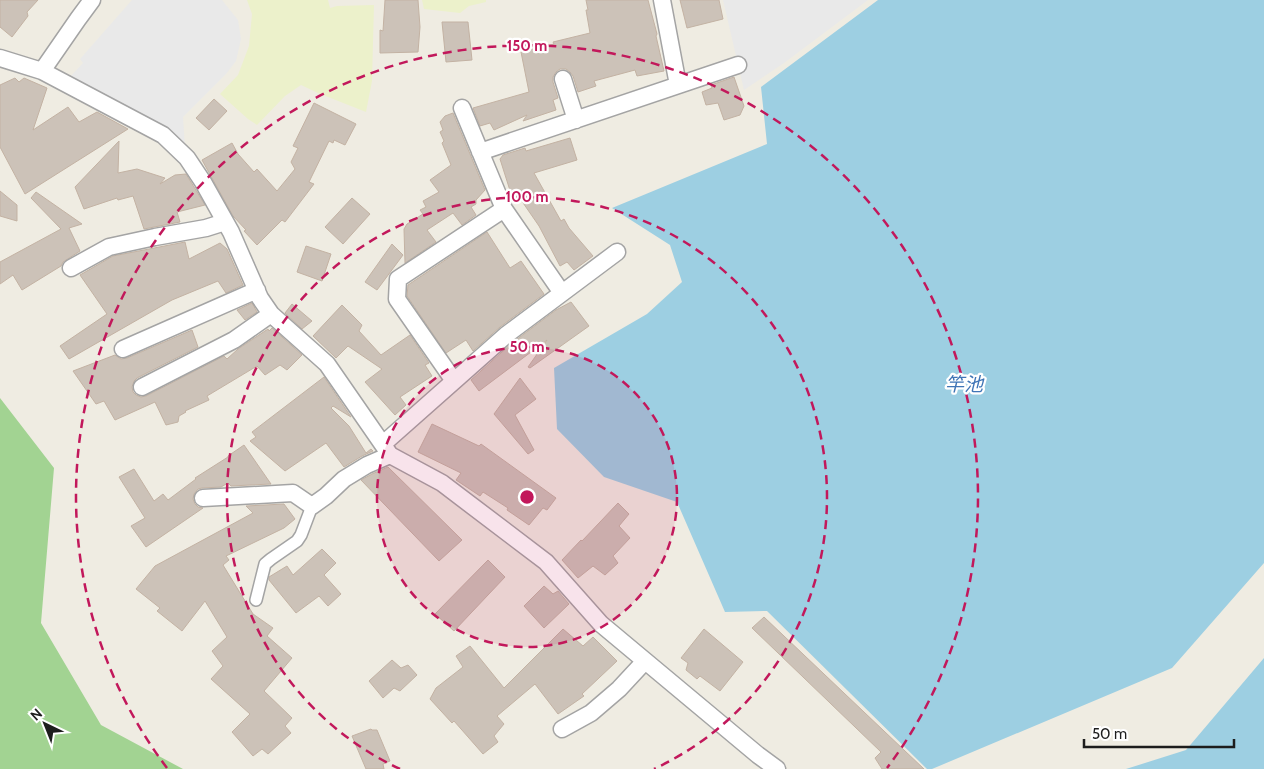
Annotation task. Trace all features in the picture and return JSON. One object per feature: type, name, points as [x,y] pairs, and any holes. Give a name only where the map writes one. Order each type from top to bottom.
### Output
[{"type":"street","points":[[42,71],[92,0]]},
{"type":"street","points":[[662,0],[678,85]]},
{"type":"street","points":[[0,58],[42,71],[163,135],[187,158],[204,182],[225,222],[260,298],[271,314],[326,364],[387,450],[442,483],[546,562],[601,624],[777,769]]},
{"type":"street","points":[[480,152],[738,65]]},
{"type":"street","points":[[563,79],[576,120]]},
{"type":"street","points":[[462,108],[504,209],[562,293]]},
{"type":"street","points":[[454,381],[397,299],[398,280],[504,209]]},
{"type":"street","points":[[71,268],[109,247],[206,228],[225,222]]},
{"type":"street","points":[[256,600],[265,564],[297,541],[312,506],[344,479],[368,465],[387,450],[454,381],[506,335],[617,252]]},
{"type":"street","points":[[123,349],[256,290]]},
{"type":"street","points":[[142,387],[234,340],[271,314]]},
{"type":"street","points":[[203,498],[293,493],[312,506]]},
{"type":"street","points":[[562,729],[591,713],[619,689],[645,661]]},
{"type":"green space","points":[[247,0],[328,0],[330,8],[337,6],[374,5],[372,81],[366,112],[301,85],[285,96],[257,125],[220,94],[238,75],[249,46],[252,14]]},
{"type":"green space","points":[[422,0],[486,0],[486,2],[469,6],[460,13],[424,9]]},
{"type":"green space","points":[[0,398],[54,468],[41,623],[101,725],[183,769],[0,769]]},
{"type":"shaded area","points":[[132,0],[222,0],[238,20],[241,39],[236,61],[226,74],[183,117],[185,147],[70,77],[83,63],[80,59]]},
{"type":"shaded area","points":[[723,0],[868,0],[784,63],[744,90]]},
{"type":"water","name":"竿池","points":[[878,0],[1264,0],[1264,563],[1172,668],[932,769],[927,769],[767,611],[725,612],[677,502],[604,477],[557,429],[554,368],[647,314],[682,282],[670,245],[612,208],[767,144],[761,87]]},
{"type":"water","points":[[1264,658],[1264,769],[1126,769],[1186,750]]},
{"type":"building","points":[[0,0],[38,0],[27,12],[28,16],[12,37],[0,27]]},
{"type":"building","points":[[385,0],[418,0],[420,27],[418,52],[380,53],[380,30],[383,31]]},
{"type":"building","points":[[586,0],[648,0],[664,71],[637,76],[635,70],[594,81],[596,86],[578,92],[570,72],[566,69],[560,69],[553,77],[558,98],[553,100],[556,110],[523,121],[527,115],[494,130],[490,123],[480,126],[473,108],[529,92],[521,52],[590,33]]},
{"type":"building","points":[[680,0],[719,0],[723,19],[687,28]]},
{"type":"building","points":[[442,22],[468,22],[472,60],[446,62]]},
{"type":"building","points":[[734,77],[744,106],[740,115],[724,120],[718,103],[706,105],[702,92],[712,88],[711,85]]},
{"type":"building","points":[[15,78],[19,82],[24,78],[47,88],[33,130],[68,107],[79,122],[97,112],[128,129],[25,194],[0,147],[0,85]]},
{"type":"building","points":[[214,99],[227,111],[209,130],[196,118]]},
{"type":"building","points":[[314,103],[356,124],[345,145],[334,140],[333,143],[329,141],[309,182],[314,184],[285,222],[282,220],[257,245],[233,216],[202,160],[232,143],[238,154],[254,172],[257,169],[277,191],[295,169],[291,162],[298,148],[293,146]]},
{"type":"building","points":[[453,113],[485,190],[476,200],[476,204],[471,207],[476,215],[462,225],[453,213],[427,230],[436,242],[405,263],[404,229],[407,224],[423,214],[420,210],[426,207],[423,201],[439,192],[430,180],[451,165],[442,143],[444,141],[440,132],[443,130],[440,122],[445,116]]},
{"type":"building","points":[[570,138],[577,160],[534,173],[561,221],[564,219],[569,228],[593,256],[574,270],[567,262],[560,266],[539,226],[519,197],[513,200],[500,159],[503,155],[525,148],[526,151]]},
{"type":"building","points":[[119,141],[118,173],[137,169],[165,178],[160,184],[175,175],[186,174],[205,205],[177,212],[180,222],[144,229],[133,196],[118,200],[117,198],[84,209],[75,187]]},
{"type":"building","points":[[0,191],[17,205],[17,221],[0,216]]},
{"type":"building","points":[[36,192],[82,224],[69,228],[80,251],[63,262],[61,266],[22,290],[13,275],[0,284],[0,262],[61,229],[31,198]]},
{"type":"building","points":[[352,198],[370,214],[343,244],[325,227]]},
{"type":"building","points":[[487,232],[510,268],[521,261],[544,294],[500,327],[473,351],[466,340],[446,353],[407,296],[408,285]]},
{"type":"building","points":[[185,242],[189,259],[220,243],[227,249],[243,285],[226,293],[218,281],[172,300],[69,359],[60,346],[107,314],[80,275],[113,256]]},
{"type":"building","points":[[392,244],[403,255],[377,290],[365,282]]},
{"type":"building","points":[[306,246],[331,254],[322,281],[297,272]]},
{"type":"building","points":[[571,302],[589,326],[530,368],[528,367],[547,340],[479,391],[471,380],[512,343],[556,310]]},
{"type":"building","points":[[252,303],[257,312],[245,320],[237,310]]},
{"type":"building","points":[[292,304],[312,321],[302,329],[285,313]]},
{"type":"building","points":[[342,305],[362,325],[359,331],[381,355],[410,335],[429,363],[425,365],[432,376],[400,397],[406,405],[395,415],[365,382],[382,369],[348,346],[336,358],[313,336]]},
{"type":"building","points":[[272,328],[302,355],[287,370],[280,365],[265,375],[257,366],[207,396],[209,400],[185,411],[179,416],[178,422],[166,425],[155,402],[115,420],[104,401],[96,404],[73,371],[115,355],[121,359],[127,358],[192,330],[198,347],[134,381],[133,392],[141,397],[146,396],[224,356],[227,359],[238,349]]},
{"type":"building","points":[[324,377],[351,417],[333,406],[331,408],[349,426],[366,453],[371,449],[373,451],[344,467],[326,443],[285,471],[250,441],[256,437],[252,432]]},
{"type":"building","points":[[520,378],[536,399],[515,415],[534,450],[528,454],[494,414]]},
{"type":"building","points":[[432,424],[479,446],[481,444],[556,498],[547,510],[543,508],[529,525],[507,510],[508,508],[483,492],[480,496],[456,480],[461,473],[418,452]]},
{"type":"building","points":[[244,445],[271,484],[231,486],[228,483],[221,487],[198,489],[193,499],[198,507],[203,508],[146,547],[131,526],[145,518],[119,477],[134,469],[154,501],[163,494],[168,500],[195,478]]},
{"type":"building","points":[[388,467],[462,540],[439,561],[361,480]]},
{"type":"building","points":[[618,503],[629,514],[619,526],[630,538],[613,556],[618,563],[605,575],[593,566],[578,578],[562,560]]},
{"type":"building","points":[[284,504],[295,519],[284,528],[226,556],[229,560],[223,565],[253,614],[273,628],[267,636],[292,658],[264,691],[292,718],[285,726],[291,733],[268,754],[262,749],[253,756],[232,732],[250,714],[211,679],[223,666],[212,651],[227,637],[205,601],[182,631],[157,611],[160,608],[136,589],[155,566],[253,513],[246,506]]},
{"type":"building","points":[[322,549],[336,563],[324,575],[341,594],[328,606],[319,596],[296,613],[269,580],[269,577],[287,566],[293,575]]},
{"type":"building","points":[[488,560],[505,577],[454,631],[435,614]]},
{"type":"building","points":[[544,586],[553,594],[558,591],[569,604],[544,628],[524,606]]},
{"type":"building","points":[[764,617],[924,769],[882,769],[875,758],[881,752],[752,628]]},
{"type":"building","points":[[563,629],[583,646],[593,637],[617,661],[582,694],[584,696],[558,714],[535,684],[497,716],[504,724],[494,736],[498,742],[483,754],[454,721],[452,723],[430,699],[436,688],[463,667],[456,656],[470,646],[504,688]]},
{"type":"building","points":[[704,629],[743,662],[720,691],[700,676],[697,679],[686,670],[688,663],[681,658]]},
{"type":"building","points":[[392,660],[401,668],[408,665],[417,675],[400,691],[394,688],[383,698],[369,681]]},
{"type":"building","points":[[371,729],[377,730],[390,761],[383,764],[384,769],[366,769],[352,736]]}]
